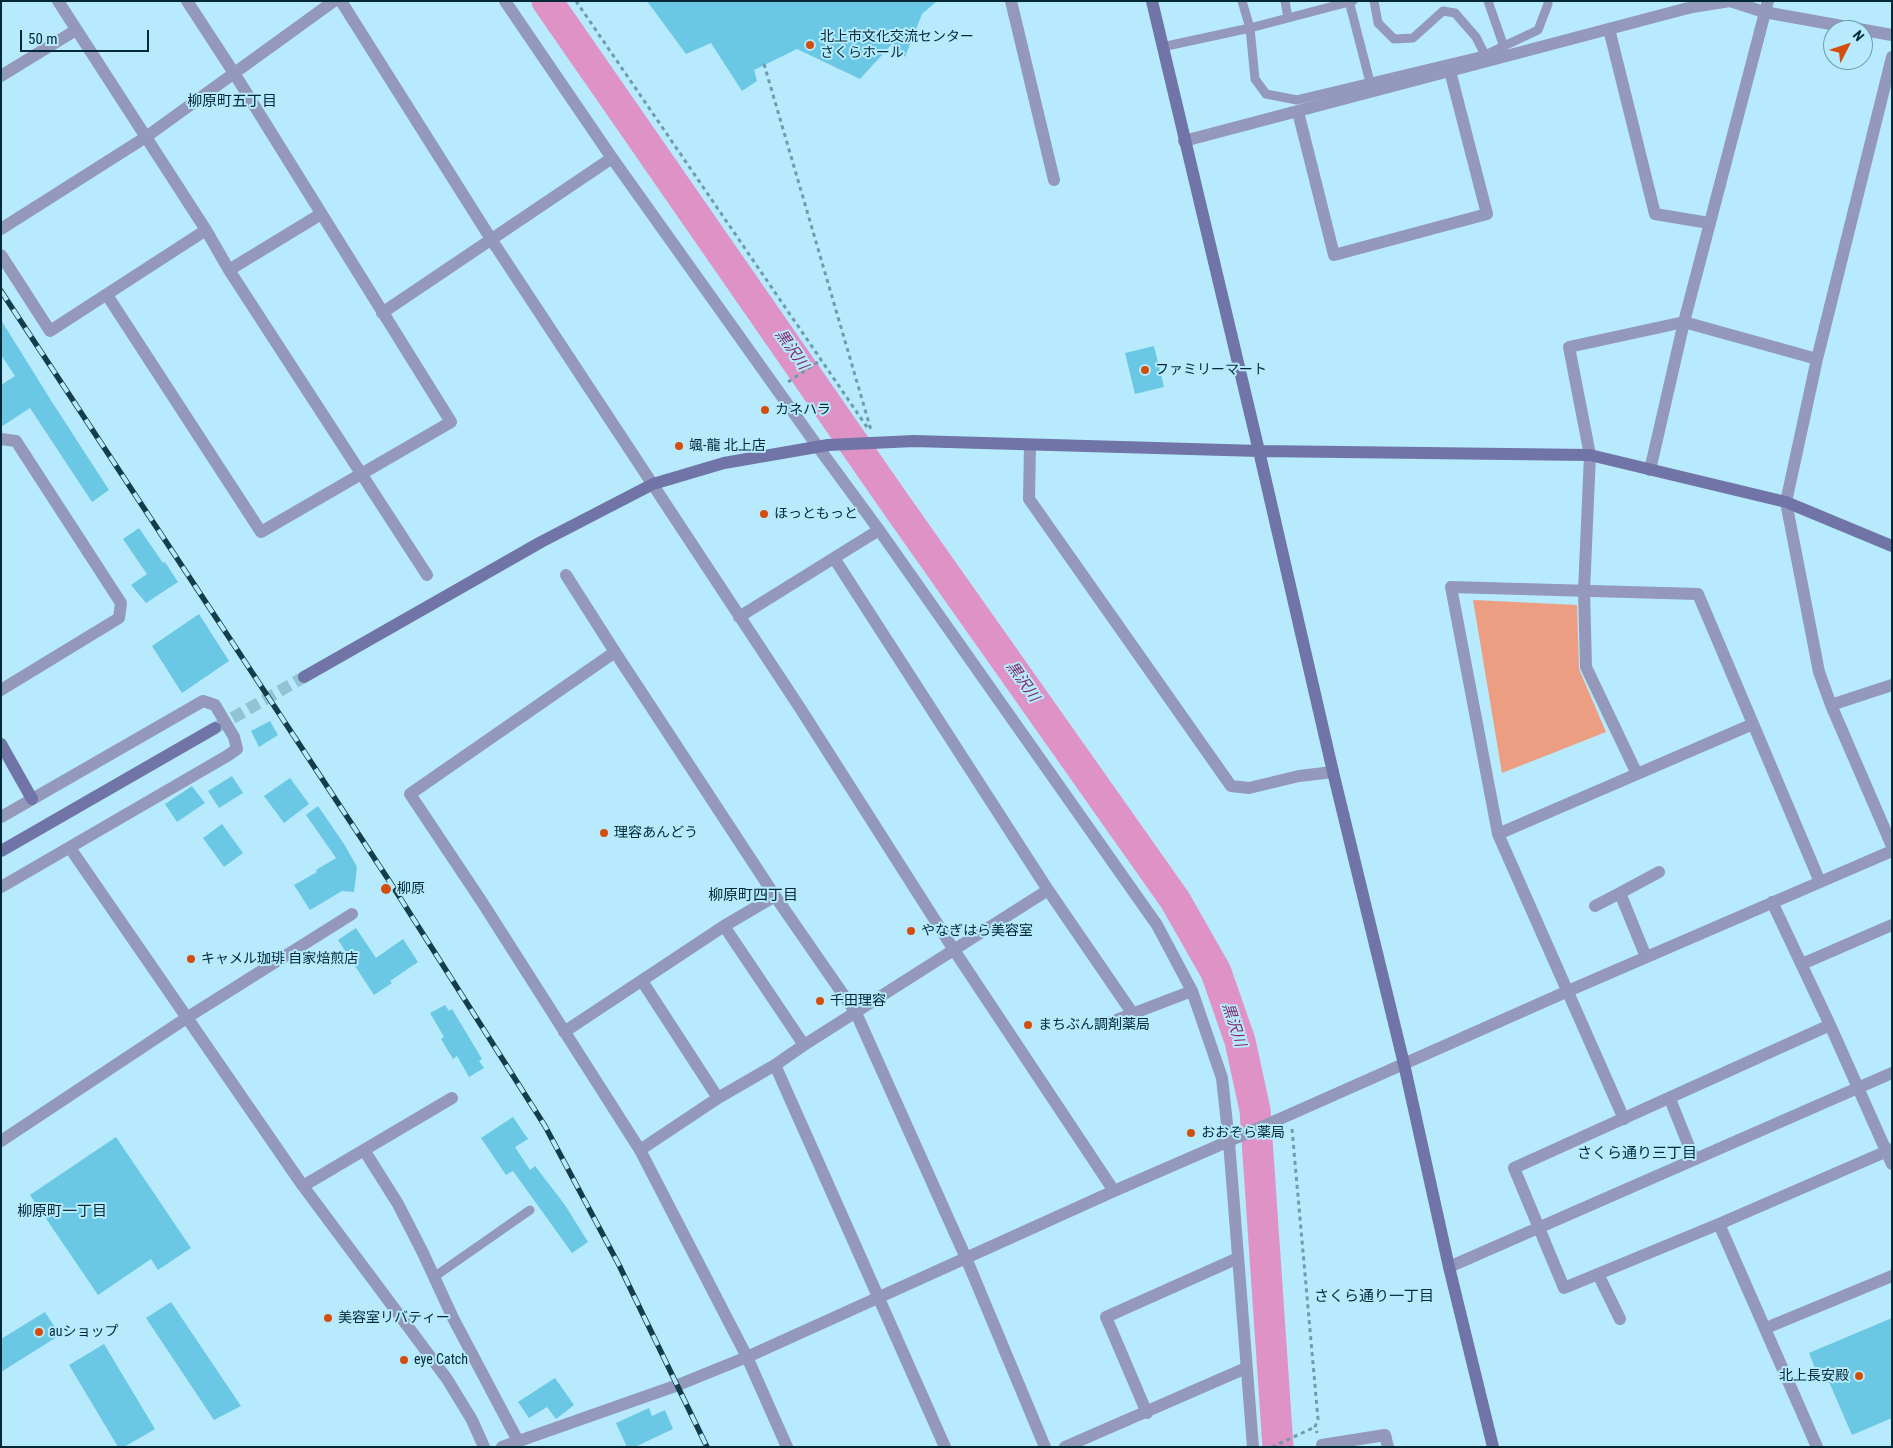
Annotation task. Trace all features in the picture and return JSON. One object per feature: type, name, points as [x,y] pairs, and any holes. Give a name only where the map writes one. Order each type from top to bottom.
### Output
[{"type":"street","points":[[58,1],[426,574]]},
{"type":"street","points":[[106,295],[261,532],[450,422],[234,73],[187,1]]},
{"type":"street","points":[[1,229],[146,137],[334,1]]},
{"type":"street","points":[[341,1],[491,239],[805,716],[954,950],[1114,1191]]},
{"type":"street","points":[[505,1],[612,158],[777,390],[823,446],[1157,925],[1192,991],[1222,1078],[1234,1139],[1238,1258],[1253,1447]]},
{"type":"street","points":[[1011,1],[1054,180]]},
{"type":"street","points":[[1152,1],[1333,772],[1404,1064],[1449,1267],[1493,1447]]},
{"type":"street","points":[[1184,142],[1692,6],[1730,1],[1766,7],[1892,35]]},
{"type":"street","points":[[1650,470],[1684,322],[1766,7]]},
{"type":"street","points":[[1,76],[76,30]]},
{"type":"street","points":[[1608,30],[1655,214],[1709,223]]},
{"type":"street","points":[[1892,57],[1817,359],[1786,502],[1819,672],[1831,705],[1892,846]]},
{"type":"street","points":[[1298,112],[1334,255],[1487,214],[1450,71]]},
{"type":"street","points":[[382,313],[612,158]]},
{"type":"street","points":[[229,270],[321,214]]},
{"type":"street","points":[[1,254],[50,331],[206,230]]},
{"type":"street","points":[[1637,774],[1586,667],[1584,591],[1590,455],[1569,347],[1684,322],[1817,359]]},
{"type":"street","points":[[1,439],[16,441],[121,603],[119,618],[1,690]]},
{"type":"street","points":[[304,677],[541,542],[653,484],[724,462],[823,446],[914,441],[1259,451],[1590,455],[1786,502],[1892,546]]},
{"type":"street","points":[[1030,445],[1029,499],[1231,786],[1249,788],[1299,776],[1333,772]]},
{"type":"street","points":[[739,617],[880,530]]},
{"type":"street","points":[[834,558],[1048,890],[1133,1014]]},
{"type":"street","points":[[566,575],[775,896],[856,1013],[966,1258],[1045,1447]]},
{"type":"street","points":[[1624,1119],[1498,834],[1451,587],[1698,594],[1820,882]]},
{"type":"street","points":[[615,652],[410,794],[482,902],[640,1150],[747,1357],[787,1447]]},
{"type":"street","points":[[1831,705],[1892,685]]},
{"type":"street","points":[[1,817],[203,701],[215,705],[234,737],[236,749],[228,756],[1,887]]},
{"type":"street","points":[[1498,834],[1753,724]]},
{"type":"street","points":[[1,852],[215,728]]},
{"type":"street","points":[[1,744],[32,799]]},
{"type":"street","points":[[70,848],[303,1186],[447,1379],[472,1420],[484,1447]]},
{"type":"street","points":[[502,1447],[678,1385],[747,1357],[1114,1191],[1772,902],[1892,852]]},
{"type":"street","points":[[1596,906],[1659,872]]},
{"type":"street","points":[[640,1150],[718,1098],[775,1065],[1048,890]]},
{"type":"street","points":[[1620,893],[1646,957]]},
{"type":"street","points":[[564,1032],[724,926],[775,896]]},
{"type":"street","points":[[1772,902],[1830,1025],[1857,1088],[1889,1150],[1892,1164]]},
{"type":"street","points":[[1,1141],[188,1017],[352,914]]},
{"type":"street","points":[[1802,964],[1892,925]]},
{"type":"street","points":[[724,926],[804,1045]]},
{"type":"street","points":[[642,981],[718,1098]]},
{"type":"street","points":[[1103,1025],[1192,991]]},
{"type":"street","points":[[1830,1025],[1514,1168],[1564,1288],[1720,1224],[1889,1150]]},
{"type":"street","points":[[775,1065],[945,1447]]},
{"type":"street","points":[[1449,1267],[1892,1073]]},
{"type":"street","points":[[303,1186],[452,1098]]},
{"type":"street","points":[[1670,1098],[1694,1159]]},
{"type":"street","points":[[364,1150],[398,1204],[424,1253],[434,1278],[518,1441]]},
{"type":"street","points":[[1720,1224],[1817,1447]]},
{"type":"street","points":[[1147,1412],[1106,1317],[1238,1258]]},
{"type":"street","points":[[1598,1274],[1620,1319]]},
{"type":"street","points":[[1766,1328],[1892,1276]]},
{"type":"street","points":[[1065,1447],[1246,1368]]},
{"type":"street","points":[[1322,1446],[1385,1435],[1388,1447]]},
{"type":"lane","points":[[1242,1],[1250,28],[1255,79],[1266,94],[1297,100],[1485,55],[1538,30],[1548,1]]},
{"type":"lane","points":[[1285,1],[1288,18]]},
{"type":"lane","points":[[1374,1],[1378,23],[1394,39],[1412,38],[1443,11],[1455,13],[1476,37],[1485,55]]},
{"type":"lane","points":[[1488,1],[1504,46]]},
{"type":"lane","points":[[1162,47],[1250,28],[1350,2],[1370,82]]},
{"type":"lane","points":[[434,1278],[530,1210]]},
{"type":"path","points":[[576,1],[872,436],[764,64]]},
{"type":"path","points":[[777,390],[821,360]]},
{"type":"path","points":[[1291,1114],[1318,1419],[1315,1427],[1322,1446]]},
{"type":"path","points":[[1272,1447],[1315,1427]]},
{"type":"shaded area","points":[[1473,600],[1577,605],[1579,669],[1606,732],[1502,773]]},
{"type":"building","name":"北上市文化交流センター さくらホール","points":[[647,1],[937,1],[922,14],[905,57],[893,43],[860,79],[797,49],[754,70],[757,81],[742,91],[711,43],[686,54]]},
{"type":"building","points":[[1,320],[109,490],[92,502],[30,408],[1,427],[1,385],[15,376],[1,355]]},
{"type":"building","name":"ファミリーマート","points":[[1154,346],[1164,387],[1135,394],[1125,353]]},
{"type":"building","points":[[139,528],[178,582],[146,603],[131,585],[147,574],[123,539]]},
{"type":"building","points":[[199,614],[229,661],[182,693],[152,646]]},
{"type":"building","points":[[270,721],[278,735],[259,747],[251,731]]},
{"type":"building","points":[[232,776],[243,793],[219,808],[208,791]]},
{"type":"building","points":[[290,778],[309,804],[284,823],[264,796]]},
{"type":"building","points":[[192,786],[205,803],[177,822],[165,804]]},
{"type":"building","points":[[318,806],[357,867],[354,892],[342,891],[310,910],[294,885],[317,872],[316,870],[336,858],[306,815]]},
{"type":"building","points":[[222,824],[243,853],[224,867],[203,838]]},
{"type":"building","points":[[356,928],[376,958],[403,939],[418,962],[390,981],[392,983],[374,995],[338,940]]},
{"type":"building","points":[[445,1005],[449,1011],[452,1009],[482,1059],[479,1061],[484,1068],[469,1077],[457,1056],[453,1059],[441,1039],[444,1037],[430,1013]]},
{"type":"building","points":[[513,1117],[528,1139],[515,1147],[530,1170],[535,1166],[565,1205],[588,1242],[572,1253],[513,1171],[506,1175],[481,1138]]},
{"type":"building","points":[[116,1137],[191,1248],[158,1270],[151,1259],[98,1295],[30,1195]]},
{"type":"building","points":[[171,1302],[241,1406],[214,1420],[146,1318]]},
{"type":"building","points":[[45,1312],[60,1335],[1,1372],[1,1339]]},
{"type":"building","name":"北上長安殿","points":[[1892,1318],[1892,1418],[1852,1435],[1826,1375],[1819,1378],[1809,1353]]},
{"type":"building","points":[[104,1344],[155,1429],[124,1447],[118,1447],[69,1365]]},
{"type":"building","points":[[555,1378],[574,1405],[556,1419],[547,1407],[529,1418],[518,1402]]},
{"type":"building","points":[[649,1408],[652,1416],[665,1410],[673,1429],[635,1447],[627,1447],[616,1423]]},
{"type":"waterway","name":"黒沢川","points":[[547,1],[895,503],[1175,900],[1216,972],[1240,1041],[1255,1110],[1278,1447]]},
{"type":"tunnel","points":[[217,727],[304,677]]},
{"type":"railway","points":[[1,291],[390,882],[545,1126],[619,1265],[707,1447]]},
{"type":"place","name":"北上市文化交流センター さくらホール","points":[[810,45]]},
{"type":"place","name":"ファミリーマート","points":[[1145,370]]},
{"type":"place","name":"カネハラ","points":[[765,410]]},
{"type":"place","name":"颯-龍 北上店","points":[[679,446]]},
{"type":"place","name":"ほっともっと","points":[[764,514]]},
{"type":"place","name":"理容あんどう","points":[[604,833]]},
{"type":"place","name":"柳原","points":[[386,889]]},
{"type":"place","name":"やなぎはら美容室","points":[[911,931]]},
{"type":"place","name":"キャメル珈琲 自家焙煎店","points":[[191,959]]},
{"type":"place","name":"千田理容","points":[[820,1001]]},
{"type":"place","name":"まちぶん調剤薬局","points":[[1028,1025]]},
{"type":"place","name":"おおぞら薬局","points":[[1191,1133]]},
{"type":"place","name":"美容室リバティー","points":[[328,1318]]},
{"type":"place","name":"auショップ","points":[[39,1332]]},
{"type":"place","name":"eye Catch","points":[[404,1360]]},
{"type":"place","name":"北上長安殿","points":[[1859,1376]]},
{"type":"district","name":"柳原町五丁目","points":[[232,102]]},
{"type":"district","name":"柳原町四丁目","points":[[753,896]]},
{"type":"district","name":"さくら通り三丁目","points":[[1637,1154]]},
{"type":"district","name":"柳原町一丁目","points":[[62,1212]]},
{"type":"district","name":"さくら通り一丁目","points":[[1374,1297]]}]
